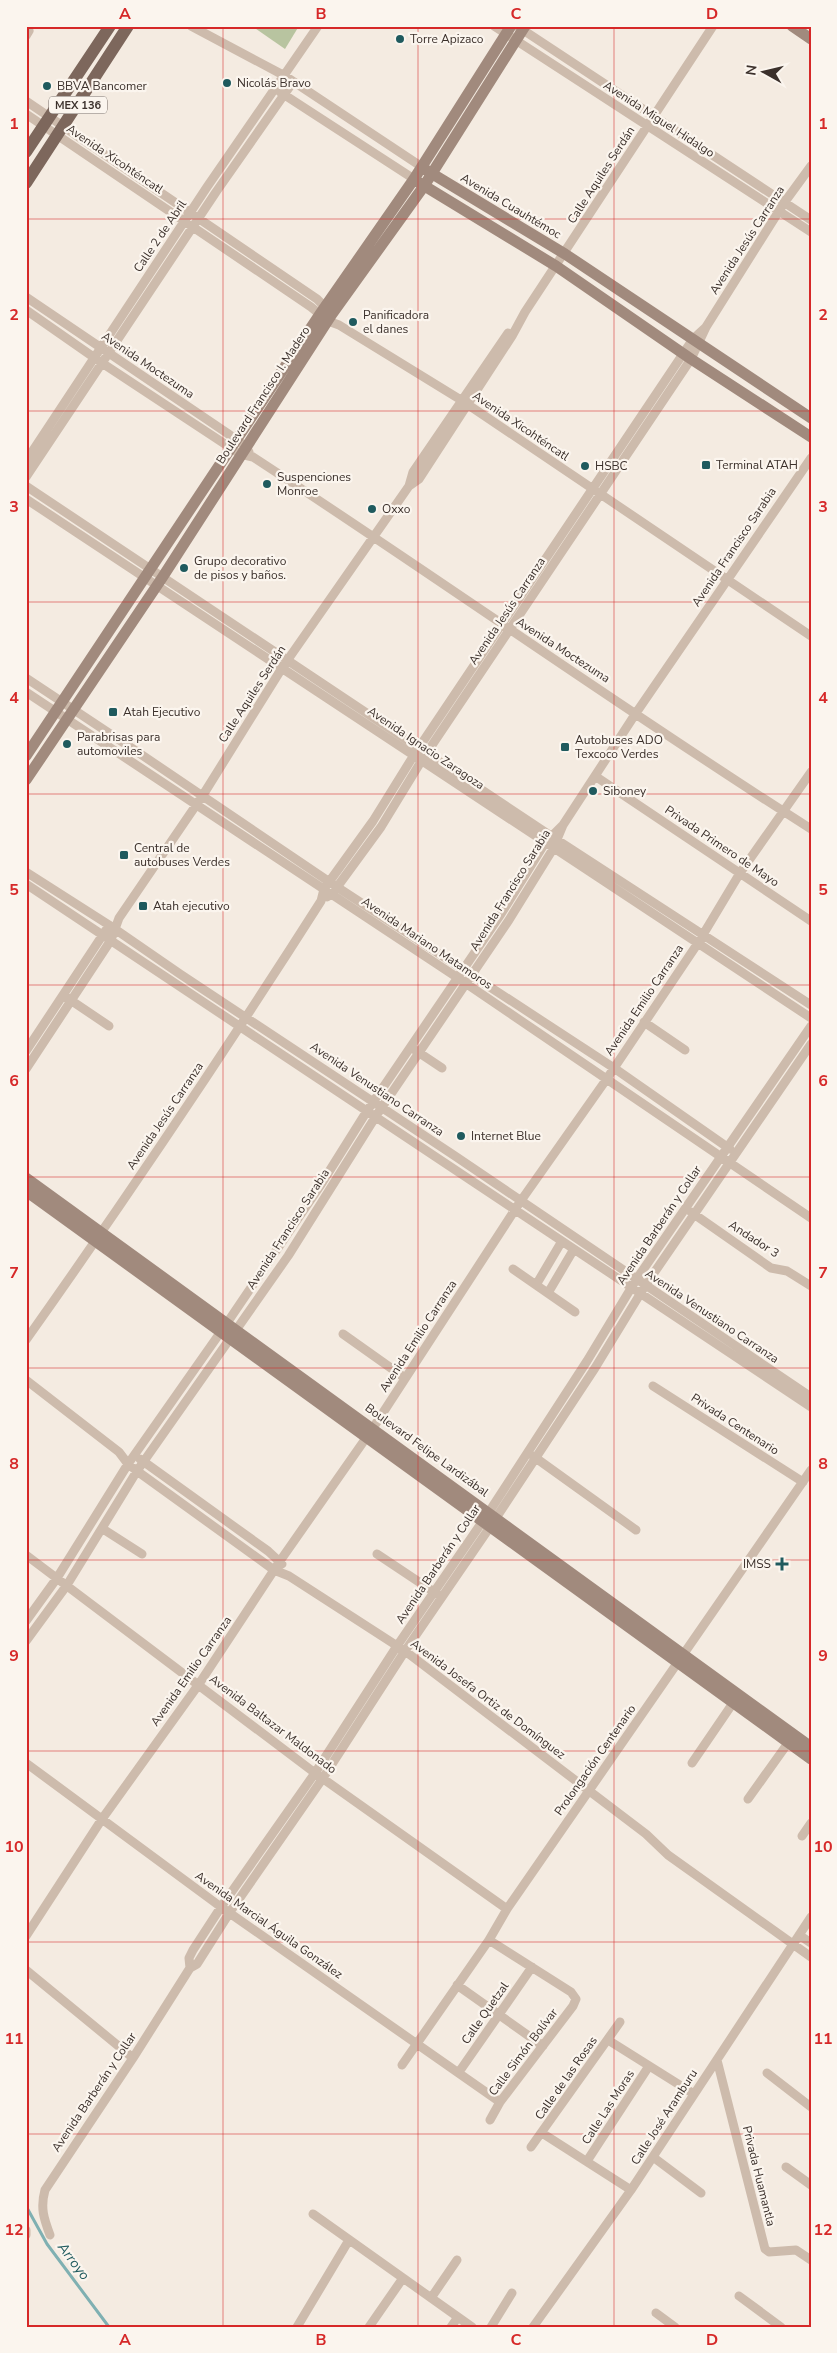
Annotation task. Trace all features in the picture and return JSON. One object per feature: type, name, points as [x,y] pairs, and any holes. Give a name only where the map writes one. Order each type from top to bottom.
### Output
[{"type":"main road","name":"MEX 136","points":[[26,152],[110,26]]},
{"type":"main road","name":"MEX 136","points":[[26,183],[128,26]]},
{"type":"main road","name":"Boulevard Francisco I. Madero","points":[[329,316],[414,179],[427,171],[516,41],[522,28]]},
{"type":"main road","points":[[798,28],[811,38]]},
{"type":"main road","name":"Boulevard Francisco I. Madero","points":[[26,756],[148,574],[329,316],[424,186],[427,171],[508,30]]},
{"type":"main road","name":"Avenida Cuauhtémoc","points":[[427,171],[564,254],[811,418]]},
{"type":"main road","points":[[414,179],[556,266],[687,356],[811,437]]},
{"type":"main road","name":"Boulevard Francisco I. Madero","points":[[26,780],[159,582],[238,447]]},
{"type":"main road","name":"Boulevard Felipe Lardizábal","points":[[28,1186],[781,1731],[788,1743],[811,1759]]},
{"type":"main road","name":"Boulevard Felipe Lardizábal","points":[[680,1659],[733,1703],[811,1747]]},
{"type":"street","name":"Avenida Cuauhtémoc","points":[[191,26],[285,76],[427,171]]},
{"type":"street","name":"Calle 2 de Abril","points":[[280,92],[285,76],[318,26]]},
{"type":"street","name":"Avenida Miguel Hidalgo","points":[[494,26],[508,30],[516,41],[811,232]]},
{"type":"street","name":"Calle Aquiles Serdán","points":[[26,1069],[29,1058],[70,1000],[119,918],[203,795],[285,665],[374,536],[410,486],[419,478],[464,403],[517,329],[525,312],[713,26]]},
{"type":"street","name":"Avenida Miguel Hidalgo","points":[[522,28],[811,220]]},
{"type":"street","points":[[26,29],[29,31],[26,36]]},
{"type":"street","name":"Calle 2 de Abril","points":[[72,401],[94,358],[128,306],[158,270],[192,220],[216,192],[231,162],[280,92],[293,82]]},
{"type":"street","points":[[280,92],[414,179]]},
{"type":"street","name":"Avenida Xicohténcatl","points":[[26,101],[47,121],[61,131],[278,278],[329,316],[464,403],[811,636]]},
{"type":"street","name":"Avenida Xicohténcatl","points":[[26,114],[47,121]]},
{"type":"street","name":"Calle 2 de Abril","points":[[192,220],[207,187],[231,162]]},
{"type":"street","name":"Avenida Jesús Carranza","points":[[26,1340],[99,1237],[247,1017],[320,901],[381,827],[422,760],[424,749],[598,492],[697,341],[784,203],[811,166]]},
{"type":"street","points":[[207,187],[216,192]]},
{"type":"street","name":"Calle 2 de Abril","points":[[26,477],[47,439],[72,401],[102,363],[136,313],[158,270]]},
{"type":"street","name":"Avenida Moctezuma","points":[[26,297],[192,409],[238,447]]},
{"type":"street","points":[[128,306],[136,313]]},
{"type":"street","name":"Avenida Moctezuma","points":[[26,310],[132,383],[186,418],[238,447],[374,536],[505,627],[811,829]]},
{"type":"street","points":[[70,340],[75,331]]},
{"type":"street","points":[[132,383],[138,374]]},
{"type":"street","points":[[186,418],[192,409]]},
{"type":"street","name":"Calle 2 de Abril","points":[[26,461],[47,439]]},
{"type":"street","name":"Avenida Francisco Sarabia","points":[[324,1188],[382,1108],[466,984],[467,972],[519,886],[563,825],[773,510],[811,458]]},
{"type":"street","name":"Avenida Ignacio Zaragoza","points":[[26,486],[74,518],[218,626],[357,706],[424,749],[490,793],[552,839],[625,889],[656,915],[811,1018]]},
{"type":"street","name":"Avenida Ignacio Zaragoza","points":[[26,499],[69,528],[148,574]]},
{"type":"street","points":[[69,528],[74,518]]},
{"type":"street","name":"Avenida Ignacio Zaragoza","points":[[159,582],[224,617],[352,714],[484,802],[552,839]]},
{"type":"street","points":[[218,626],[224,617]]},
{"type":"street","name":"Avenida Mariano Matamoros","points":[[26,678],[59,707]]},
{"type":"street","name":"Avenida Mariano Matamoros","points":[[26,692],[59,707],[203,795],[270,841],[331,888],[466,984],[811,1218]]},
{"type":"street","points":[[352,714],[357,706]]},
{"type":"street","name":"Avenida Mariano Matamoros","points":[[70,714],[196,805],[264,850],[331,888],[467,972],[614,1068],[668,1108],[736,1153]]},
{"type":"street","name":"Avenida Jesús Carranza","points":[[331,888],[414,755],[424,749]]},
{"type":"street","name":"Avenida Emilio Carranza","points":[[26,1936],[102,1819],[199,1684],[280,1561],[370,1432],[518,1206],[698,943],[740,873],[811,772]]},
{"type":"street","name":"Privada Primero de Mayo","points":[[595,776],[811,921]]},
{"type":"street","points":[[484,802],[490,793]]},
{"type":"street","points":[[373,821],[381,827]]},
{"type":"street","name":"Avenida Francisco Sarabia","points":[[26,1621],[57,1578],[128,1464],[228,1331],[288,1256],[367,1110],[458,978],[467,972],[509,920],[553,849],[552,839]]},
{"type":"street","points":[[264,850],[270,841]]},
{"type":"street","name":"Avenida Ignacio Zaragoza","points":[[553,849],[625,889],[661,906],[811,1005]]},
{"type":"street","name":"Avenida Venustiano Carranza","points":[[26,872],[38,886],[174,984],[450,1165],[518,1206],[733,1350],[811,1397]]},
{"type":"street","name":"Avenida Venustiano Carranza","points":[[26,884],[38,886],[113,928],[455,1156],[562,1242],[634,1284]]},
{"type":"street","points":[[519,886],[526,892]]},
{"type":"street","points":[[656,915],[661,906]]},
{"type":"street","points":[[502,914],[509,920]]},
{"type":"street","name":"Calle Aquiles Serdán","points":[[26,1051],[62,994],[107,937]]},
{"type":"street","points":[[149,966],[155,957]]},
{"type":"street","points":[[754,981],[760,971]]},
{"type":"street","points":[[174,984],[180,974]]},
{"type":"street","points":[[62,994],[109,1026]]},
{"type":"street","points":[[535,1031],[542,1021]]},
{"type":"street","points":[[644,1022],[685,1050]]},
{"type":"street","name":"Avenida Barberán y Collar","points":[[401,1648],[442,1598],[527,1452],[587,1361],[634,1284],[726,1147],[811,1026]]},
{"type":"street","name":"Avenida Barberán y Collar","points":[[50,2235],[42,2214],[44,2190],[133,2058],[190,1968],[197,1964],[277,1843],[357,1714],[401,1648],[434,1592],[536,1458],[643,1290],[811,1044]]},
{"type":"street","points":[[410,1048],[442,1068]]},
{"type":"street","points":[[302,1067],[308,1058]]},
{"type":"street","points":[[768,1088],[776,1094]]},
{"type":"street","points":[[662,1117],[668,1108]]},
{"type":"street","points":[[450,1165],[455,1156]]},
{"type":"street","name":"Andador 3","points":[[686,1208],[771,1268],[787,1270],[811,1286]]},
{"type":"street","points":[[536,1285],[562,1242]]},
{"type":"street","points":[[548,1293],[574,1249]]},
{"type":"street","points":[[513,1269],[575,1312]]},
{"type":"street","name":"Avenida Francisco Sarabia","points":[[26,1641],[67,1585],[137,1471],[228,1331]]},
{"type":"street","points":[[343,1334],[405,1378]]},
{"type":"street","name":"Avenida Venustiano Carranza","points":[[733,1350],[811,1408]]},
{"type":"street","points":[[587,1361],[595,1368]]},
{"type":"street","name":"Avenida Josefa Ortiz de Domínguez","points":[[26,1380],[120,1452],[128,1464],[137,1471],[274,1570],[289,1576],[401,1648],[646,1834],[668,1855],[811,1957]]},
{"type":"street","name":"Privada Centenario","points":[[653,1386],[803,1482]]},
{"type":"street","name":"Avenida Josefa Ortiz de Domínguez","points":[[120,1452],[135,1455],[227,1521],[280,1561],[289,1576]]},
{"type":"street","points":[[527,1452],[636,1530]]},
{"type":"street","name":"Prolongación Centenario","points":[[402,2066],[489,1940],[507,1909],[811,1470]]},
{"type":"street","points":[[173,1497],[180,1488]]},
{"type":"street","points":[[220,1531],[227,1521]]},
{"type":"street","points":[[103,1529],[142,1554]]},
{"type":"street","points":[[377,1554],[442,1598]]},
{"type":"street","name":"Avenida Baltazar Maldonado","points":[[26,1555],[319,1775],[507,1909]]},
{"type":"street","points":[[692,1763],[733,1703]]},
{"type":"street","points":[[748,1799],[788,1743]]},
{"type":"street","name":"Avenida Marcial Águila González","points":[[26,1763],[221,1908],[230,1912],[500,2102]]},
{"type":"street","name":"Avenida Barberán y Collar","points":[[190,1968],[189,1958],[221,1908],[269,1837],[319,1775]]},
{"type":"street","points":[[802,1836],[811,1824]]},
{"type":"street","points":[[269,1837],[277,1843]]},
{"type":"street","name":"Calle José Aramburu","points":[[534,2327],[632,2190],[811,1917]]},
{"type":"street","points":[[800,1935],[811,1944]]},
{"type":"street","points":[[489,1940],[532,1967]]},
{"type":"street","name":"Calle Simón Bolívar","points":[[490,2120],[500,2102],[573,2006],[576,1999],[571,1992],[532,1967]]},
{"type":"street","name":"Calle Quetzal","points":[[459,2072],[532,1967]]},
{"type":"street","points":[[26,1970],[133,2058]]},
{"type":"street","points":[[457,1985],[543,2046]]},
{"type":"street","name":"Calle de las Rosas","points":[[532,2147],[620,2022]]},
{"type":"street","points":[[608,2040],[694,2094]]},
{"type":"street","name":"Privada Huamantla","points":[[717,2060],[766,2252],[796,2250],[811,2260]]},
{"type":"street","name":"Calle Las Moras","points":[[587,2161],[649,2066]]},
{"type":"street","points":[[766,2073],[811,2107]]},
{"type":"street","points":[[542,2133],[632,2190]]},
{"type":"street","points":[[653,2157],[701,2193]]},
{"type":"street","points":[[786,2166],[811,2185]]},
{"type":"street","points":[[313,2214],[472,2327]]},
{"type":"street","points":[[26,2230],[26,2235]]},
{"type":"street","points":[[297,2327],[349,2240]]},
{"type":"street","points":[[431,2298],[457,2260]]},
{"type":"street","points":[[369,2327],[403,2278]]},
{"type":"street","points":[[491,2327],[512,2293]]},
{"type":"street","points":[[739,2296],[781,2327]]},
{"type":"street","points":[[656,2313],[675,2327]]},
{"type":"street","points":[[452,2327],[458,2317]]},
{"type":"green space","points":[[252,26],[299,26],[285,49]]},
{"type":"waterway","name":"Arroyo","points":[[26,2206],[47,2244],[109,2327]]},
{"type":"place","name":"Torre Apizaco","points":[[400,39]]},
{"type":"place","name":"Nicolás Bravo","points":[[227,83]]},
{"type":"place","name":"BBVA Bancomer","points":[[47,86]]},
{"type":"place","name":"Panificadora el danes","points":[[353,322]]},
{"type":"place","name":"Terminal ATAH","points":[[706,465]]},
{"type":"place","name":"HSBC","points":[[585,466]]},
{"type":"place","name":"Suspenciones Monroe","points":[[267,484]]},
{"type":"place","name":"Oxxo","points":[[372,509]]},
{"type":"place","name":"Grupo decorativo de pisos y baños.","points":[[184,568]]},
{"type":"place","name":"Atah Ejecutivo","points":[[113,712]]},
{"type":"place","name":"Parabrisas para automoviles","points":[[67,744]]},
{"type":"place","name":"Autobuses ADO Texcoco Verdes","points":[[565,747]]},
{"type":"place","name":"Siboney","points":[[593,791]]},
{"type":"place","name":"Central de autobuses Verdes","points":[[124,855]]},
{"type":"place","name":"Atah ejecutivo","points":[[143,906]]},
{"type":"place","name":"Internet Blue","points":[[461,1136]]},
{"type":"place","name":"IMSS","points":[[782,1564]]}]
